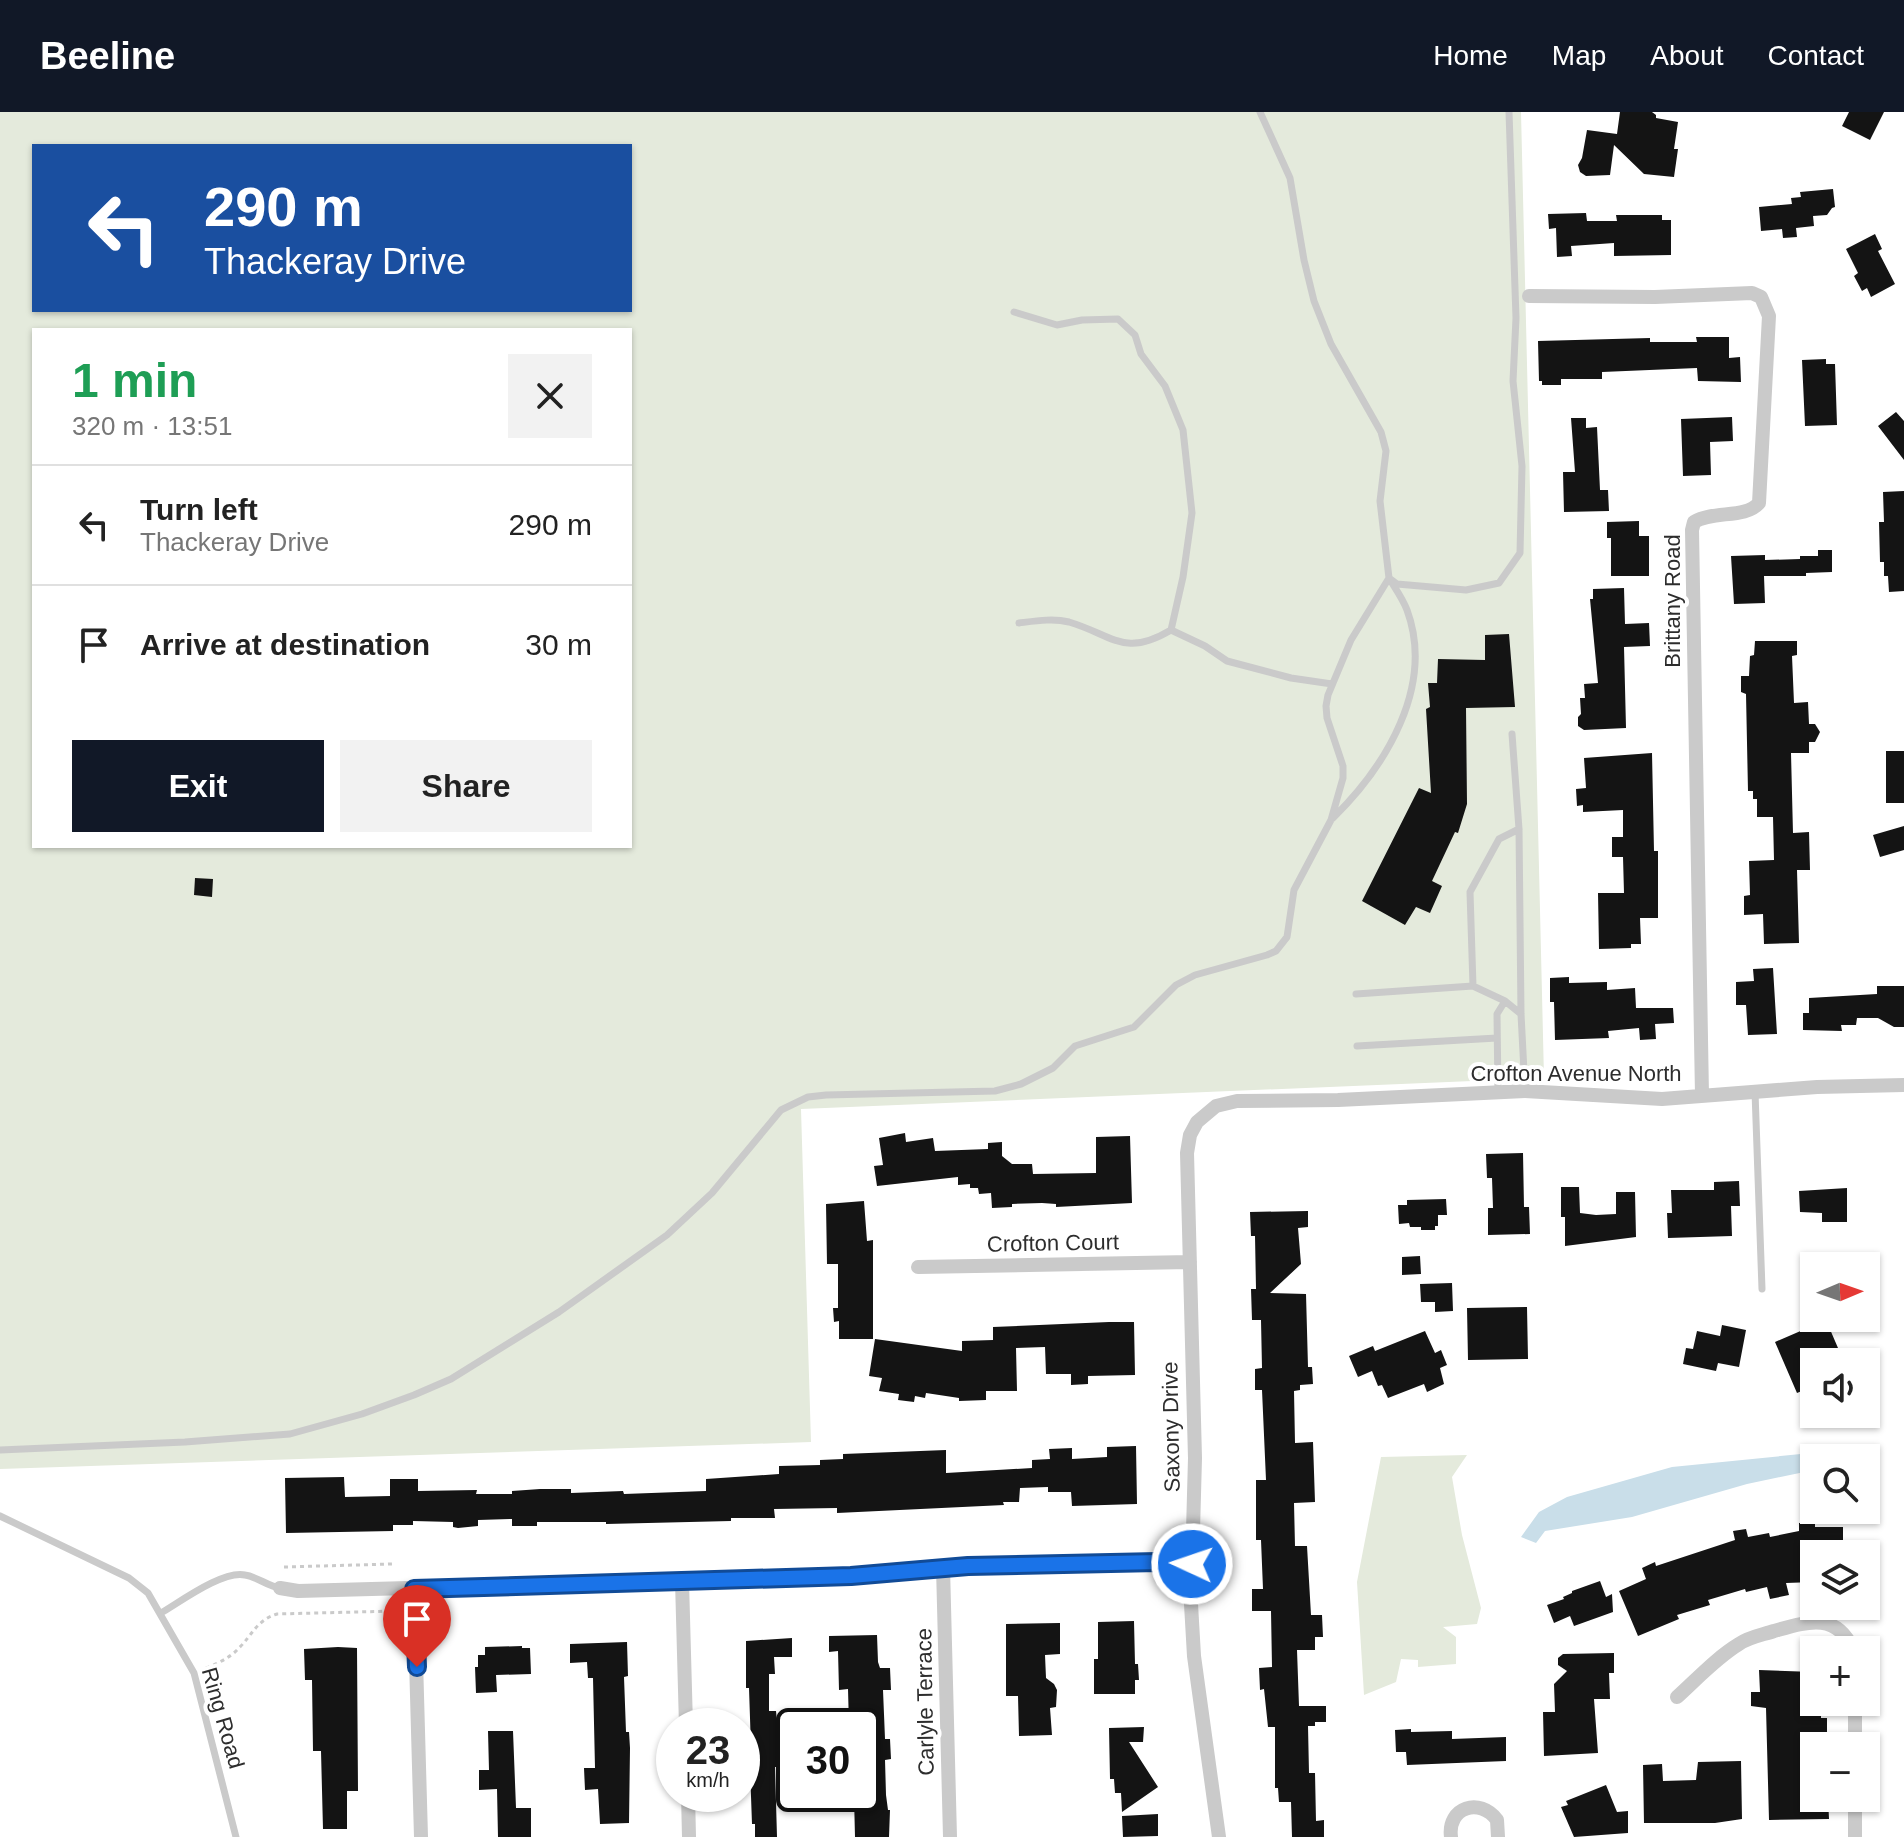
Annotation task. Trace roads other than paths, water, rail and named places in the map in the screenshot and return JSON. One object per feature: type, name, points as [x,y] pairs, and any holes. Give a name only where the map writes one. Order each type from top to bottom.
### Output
[{"type":"street","name":"Brittany Road","points":[[1529,296],[1655,297],[1752,293],[1761,297],[1769,316],[1759,503],[1745,512],[1702,517],[1694,522],[1692,530],[1702,1095]]},
{"type":"street","name":"Crofton Avenue North","points":[[1203,1116],[1216,1106],[1237,1101],[1338,1100],[1525,1091],[1662,1099],[1904,1085]]},
{"type":"street","name":"Saxony Drive","points":[[1203,1116],[1190,1135],[1187,1153],[1195,1458],[1191,1604],[1194,1656],[1219,1837]]},
{"type":"street","name":"Crofton Court","points":[[918,1267],[1190,1262]]},
{"type":"street","points":[[280,1588],[298,1591],[414,1589],[851,1576],[943,1567],[1158,1562],[1192,1564]]},
{"type":"street","name":"Carlyle Terrace","points":[[943,1567],[950,1837]]},
{"type":"street","points":[[682,1581],[686,1708]]},
{"type":"street","points":[[414,1589],[421,1837]]},
{"type":"street","points":[[1677,1697],[1747,1639],[1799,1624],[1818,1622],[1833,1626],[1846,1636]]},
{"type":"street","points":[[1451,1837],[1451,1824],[1460,1810],[1477,1806],[1485,1808],[1497,1820],[1498,1837]]},
{"type":"street","points":[[688,1812],[689,1837]]},
{"type":"street","points":[[1855,1812],[1855,1837]]},
{"type":"lane","points":[[0,1450],[290,1434],[362,1414],[451,1379],[559,1312],[667,1235],[712,1193],[781,1110],[796,1102],[808,1097],[857,1093],[1007,1089],[1037,1078],[1053,1068],[1075,1046],[1134,1027],[1176,985],[1195,975],[1276,951],[1287,937],[1294,890],[1300,875],[1331,820],[1379,764],[1391,744],[1413,683],[1415,662],[1411,623],[1389,578],[1380,501],[1386,451],[1381,432],[1331,344],[1314,301],[1290,178],[1260,112]]},
{"type":"lane","points":[[1389,578],[1397,584],[1466,590],[1499,583],[1520,553],[1522,466],[1513,381],[1516,318],[1509,112]]},
{"type":"lane","points":[[1014,312],[1057,325],[1082,320],[1118,319],[1135,335],[1141,354],[1165,386],[1175,406],[1183,430],[1192,513],[1183,577],[1171,630]]},
{"type":"lane","points":[[1331,820],[1343,778],[1343,766],[1326,706],[1351,640],[1389,578]]},
{"type":"lane","points":[[1019,623],[1069,622],[1116,641],[1138,645],[1171,630],[1205,646],[1227,661],[1291,678],[1332,684]]},
{"type":"lane","points":[[1512,734],[1519,829],[1525,1091]]},
{"type":"lane","points":[[1473,986],[1470,892],[1499,839],[1519,829]]},
{"type":"lane","points":[[1356,994],[1473,986],[1505,1001],[1521,1014]]},
{"type":"lane","points":[[1498,1093],[1497,1014],[1505,1001]]},
{"type":"lane","points":[[1357,1046],[1497,1038]]},
{"type":"lane","points":[[1755,1092],[1762,1289]]},
{"type":"lane","name":"Ring Road","points":[[0,1516],[129,1578],[148,1593],[194,1673],[236,1837]]},
{"type":"lane","points":[[161,1613],[217,1580],[234,1574],[247,1575],[280,1588]]},
{"type":"water","points":[[1800,1454],[1800,1473],[1747,1484],[1632,1517],[1545,1531],[1536,1543],[1521,1537],[1539,1512],[1567,1497],[1672,1467]]}]
